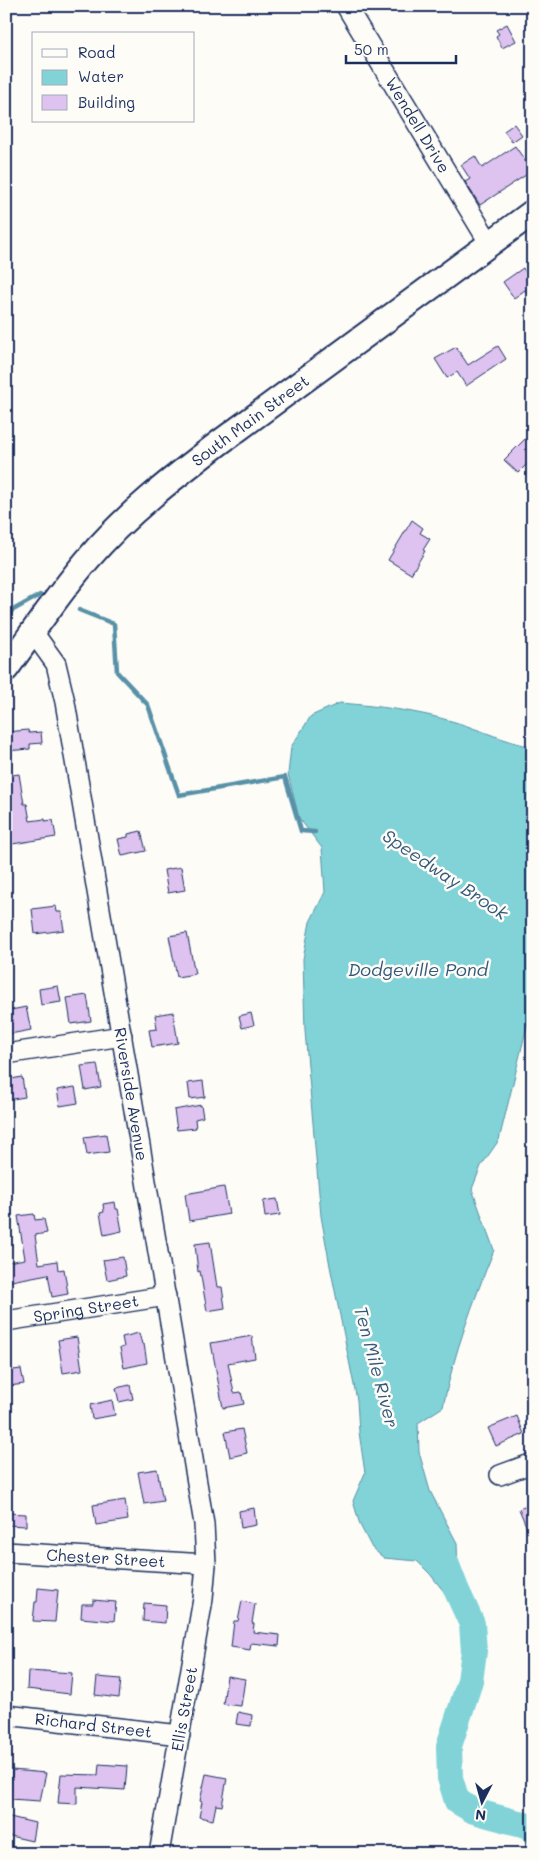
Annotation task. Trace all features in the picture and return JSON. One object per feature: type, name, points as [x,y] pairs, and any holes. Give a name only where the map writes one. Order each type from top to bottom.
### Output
[{"type":"main road","name":"South Main Street","points":[[6,670],[89,558],[131,514],[170,480],[533,212]]},
{"type":"street","name":"Wendell Drive","points":[[346,6],[490,244]]},
{"type":"street","name":"Riverside Avenue","points":[[33,632],[56,664],[65,702],[204,1524],[206,1564]]},
{"type":"street","points":[[6,1054],[122,1036]]},
{"type":"street","name":"Spring Street","points":[[6,1321],[166,1296]]},
{"type":"street","points":[[500,1475],[533,1463]]},
{"type":"street","name":"Chester Street","points":[[6,1552],[206,1564]]},
{"type":"street","name":"Ellis Street","points":[[159,1854],[203,1599],[206,1564]]},
{"type":"street","name":"Richard Street","points":[[6,1715],[180,1735]]},
{"type":"water","name":"Dodgeville Pond","points":[[340,703],[384,707],[426,715],[455,722],[503,739],[533,747],[532,1006],[499,1140],[481,1166],[472,1189],[494,1250],[465,1328],[443,1407],[418,1423],[419,1452],[430,1491],[457,1543],[458,1575],[456,1589],[445,1593],[417,1561],[384,1558],[372,1548],[360,1525],[353,1501],[365,1473],[357,1400],[321,1216],[305,1031],[303,959],[310,922],[325,892],[322,848],[299,818],[288,774],[291,747],[311,716]]},
{"type":"building","points":[[507,24],[516,41],[502,48],[496,36],[499,34],[496,30]]},
{"type":"building","points":[[514,124],[522,135],[512,142],[504,131]]},
{"type":"building","points":[[515,146],[532,171],[480,205],[465,182],[470,179],[461,165],[475,156],[482,168]]},
{"type":"building","points":[[523,268],[527,274],[533,270],[533,300],[525,290],[514,298],[503,282]]},
{"type":"building","points":[[498,346],[506,359],[466,386],[457,372],[447,378],[435,359],[456,347],[468,365]]},
{"type":"building","points":[[526,438],[533,445],[533,458],[518,473],[504,460]]},
{"type":"building","points":[[412,520],[423,528],[420,533],[430,539],[411,574],[388,560]]},
{"type":"building","points":[[28,730],[29,733],[41,732],[42,743],[30,744],[30,749],[6,751],[6,732]]},
{"type":"building","points":[[19,774],[24,804],[27,804],[30,821],[53,820],[56,837],[6,845],[6,776]]},
{"type":"building","points":[[141,831],[146,851],[122,856],[118,839]]},
{"type":"building","points":[[181,867],[185,890],[168,893],[164,870]]},
{"type":"building","points":[[56,906],[57,912],[61,912],[64,930],[35,934],[32,909]]},
{"type":"building","points":[[187,933],[195,974],[177,977],[169,936]]},
{"type":"building","points":[[58,986],[61,1002],[41,1005],[39,989]]},
{"type":"building","points":[[87,995],[91,1021],[71,1024],[67,998]]},
{"type":"building","points":[[26,1007],[31,1030],[10,1034],[6,1011]]},
{"type":"building","points":[[173,1012],[178,1043],[152,1047],[149,1030],[157,1029],[155,1015]]},
{"type":"building","points":[[251,1013],[254,1025],[242,1028],[239,1016]]},
{"type":"building","points":[[97,1064],[101,1087],[85,1090],[81,1066]]},
{"type":"building","points":[[22,1077],[25,1097],[6,1100],[6,1080]]},
{"type":"building","points":[[203,1081],[205,1097],[190,1099],[188,1083]]},
{"type":"building","points":[[75,1087],[78,1103],[60,1106],[57,1090]]},
{"type":"building","points":[[201,1105],[203,1117],[195,1119],[196,1128],[177,1130],[174,1110]]},
{"type":"building","points":[[106,1134],[109,1152],[87,1155],[84,1137]]},
{"type":"building","points":[[224,1187],[229,1214],[189,1221],[185,1194]]},
{"type":"building","points":[[277,1199],[280,1215],[265,1217],[263,1201]]},
{"type":"building","points":[[115,1202],[122,1231],[104,1235],[100,1213],[104,1212],[103,1204]]},
{"type":"building","points":[[34,1214],[35,1220],[44,1219],[47,1233],[35,1235],[39,1264],[57,1261],[58,1270],[64,1269],[68,1294],[52,1297],[48,1274],[6,1282],[8,1262],[25,1259],[18,1216]]},
{"type":"building","points":[[210,1242],[217,1287],[222,1287],[225,1308],[207,1311],[200,1271],[198,1272],[195,1244]]},
{"type":"building","points":[[123,1257],[126,1276],[107,1280],[103,1260]]},
{"type":"building","points":[[139,1333],[142,1344],[144,1344],[147,1363],[124,1368],[120,1348],[124,1347],[122,1337]]},
{"type":"building","points":[[252,1336],[255,1358],[228,1363],[234,1393],[241,1392],[244,1404],[223,1408],[211,1343]]},
{"type":"building","points":[[77,1337],[82,1370],[63,1373],[58,1340]]},
{"type":"building","points":[[21,1369],[24,1384],[9,1386],[6,1371]]},
{"type":"building","points":[[130,1385],[133,1399],[119,1402],[116,1388]]},
{"type":"building","points":[[112,1400],[115,1415],[92,1419],[90,1405]]},
{"type":"building","points":[[517,1416],[524,1434],[496,1446],[488,1428]]},
{"type":"building","points":[[242,1429],[247,1453],[230,1457],[225,1432]]},
{"type":"building","points":[[157,1469],[163,1501],[144,1504],[138,1472]]},
{"type":"building","points":[[125,1500],[128,1520],[96,1525],[93,1505]]},
{"type":"building","points":[[533,1504],[533,1542],[519,1509]]},
{"type":"building","points":[[254,1508],[256,1525],[241,1528],[239,1511]]},
{"type":"building","points":[[6,1513],[26,1514],[26,1526],[6,1525]]},
{"type":"building","points":[[38,1588],[58,1590],[55,1622],[33,1621]]},
{"type":"building","points":[[93,1600],[116,1602],[114,1621],[81,1618],[82,1604],[93,1604]]},
{"type":"building","points":[[242,1601],[255,1604],[252,1623],[254,1624],[253,1632],[280,1635],[279,1646],[251,1643],[250,1650],[231,1647],[234,1621],[238,1621]]},
{"type":"building","points":[[144,1603],[166,1605],[165,1623],[143,1621]]},
{"type":"building","points":[[28,1671],[72,1673],[70,1694],[27,1689]]},
{"type":"building","points":[[227,1676],[245,1679],[241,1706],[223,1704]]},
{"type":"building","points":[[97,1677],[121,1679],[119,1698],[95,1695]]},
{"type":"building","points":[[238,1712],[252,1715],[251,1726],[236,1724]]},
{"type":"building","points":[[99,1764],[127,1766],[125,1790],[77,1787],[77,1804],[58,1803],[61,1774],[98,1775]]},
{"type":"building","points":[[12,1770],[46,1773],[40,1801],[10,1799]]},
{"type":"building","points":[[206,1774],[227,1778],[222,1806],[216,1805],[213,1820],[199,1817],[202,1802],[200,1801]]},
{"type":"building","points":[[6,1816],[35,1823],[32,1841],[6,1835]]},
{"type":"waterway","name":"Speedway Brook","points":[[6,614],[40,595]]},
{"type":"waterway","name":"Speedway Brook","points":[[79,610],[114,624],[117,672],[148,705],[179,795],[285,777],[301,831],[315,832]]},
{"type":"waterway","name":"Ten Mile River","points":[[443,1555],[472,1624],[474,1651],[470,1681],[449,1746],[450,1778],[457,1801],[474,1811],[529,1826],[533,1831]]}]
